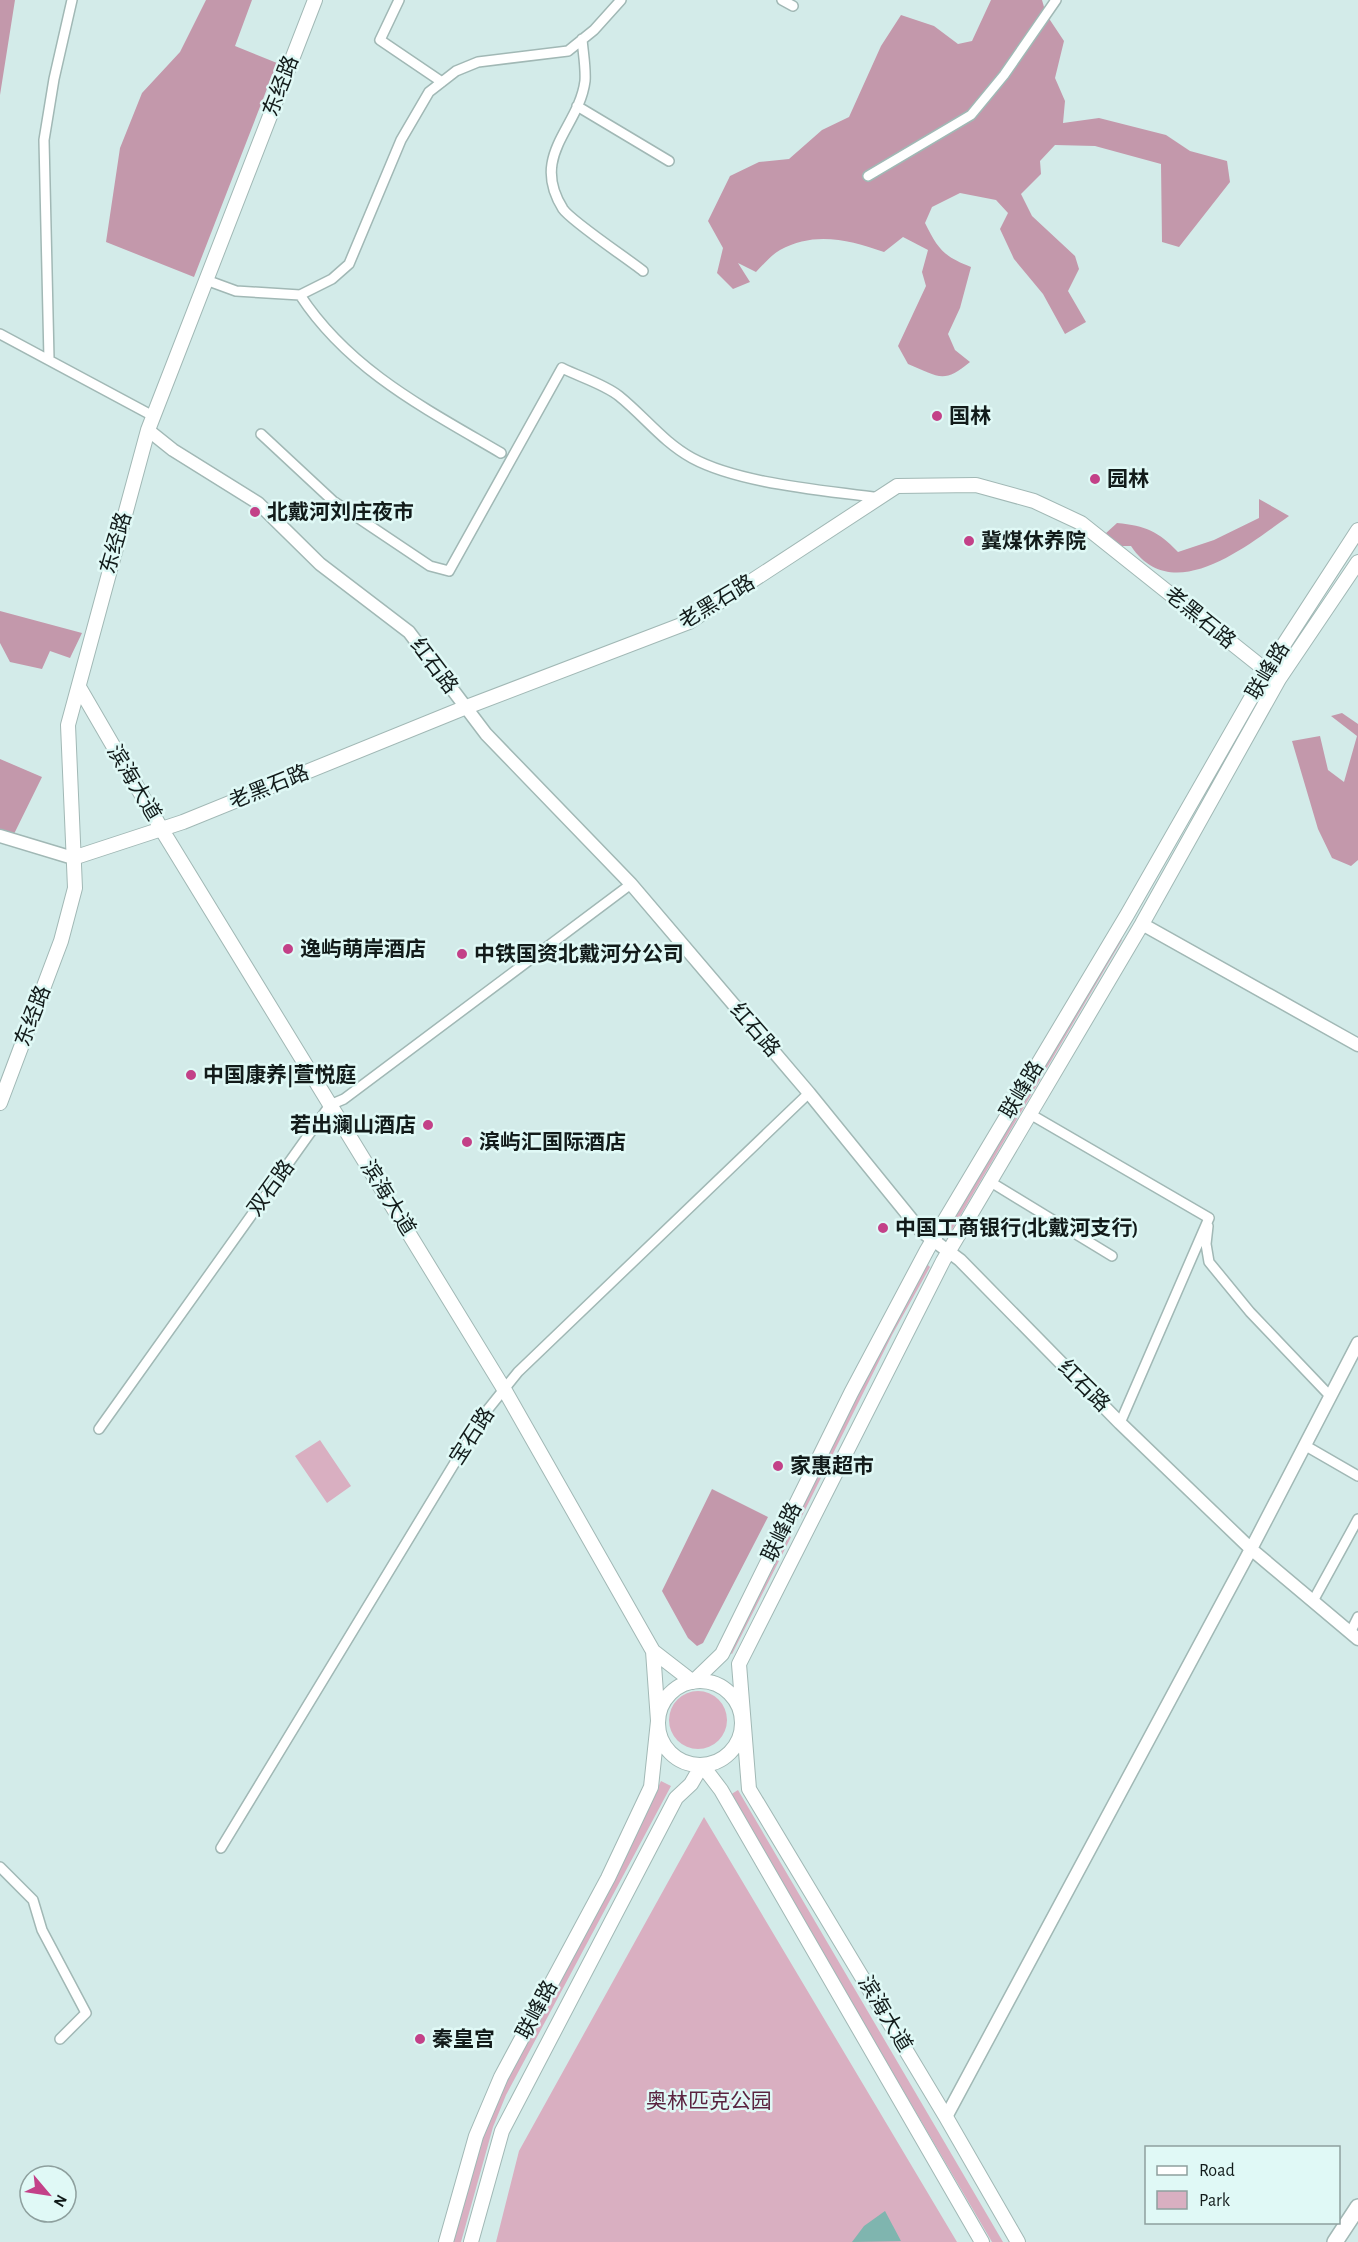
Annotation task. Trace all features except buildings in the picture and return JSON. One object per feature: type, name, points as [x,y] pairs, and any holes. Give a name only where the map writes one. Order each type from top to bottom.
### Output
[{"type":"main road","name":"东经路","points":[[0,1103],[61,941],[75,888],[68,725],[148,430],[312,1]]},
{"type":"main road","name":"老黑石路","points":[[73,858],[162,830],[464,708],[689,622],[897,486],[976,485],[1034,501],[1081,523],[1266,672],[1279,679]]},
{"type":"main road","name":"联峰路","points":[[693,1682],[722,1654],[841,1413],[933,1240],[1127,915],[1266,672],[1358,530]]},
{"type":"main road","name":"联峰路","points":[[742,1718],[739,1664],[948,1252],[1142,924],[1279,679],[1358,562]]},
{"type":"main road","name":"滨海大道","points":[[79,687],[162,830],[504,1389],[653,1651]]},
{"type":"main road","points":[[653,1651],[693,1682]]},
{"type":"main road","points":[[653,1651],[658,1721],[660,1735],[671,1753],[688,1764],[702,1765],[728,1755],[737,1744],[742,1718],[734,1699],[719,1686],[706,1682],[693,1682],[680,1686],[669,1695],[661,1707],[658,1721]]},
{"type":"main road","name":"滨海大道","points":[[742,1718],[749,1789],[946,2117],[1018,2242]]},
{"type":"main road","name":"联峰路","points":[[446,2242],[476,2136],[501,2077],[608,1878],[651,1787],[658,1721]]},
{"type":"main road","name":"滨海大道","points":[[702,1765],[721,1790],[728,1806],[982,2242]]},
{"type":"main road","name":"联峰路","points":[[471,2242],[502,2131],[676,1798],[691,1784],[702,1765]]},
{"type":"main road","points":[[1335,2242],[1358,2207]]},
{"type":"street","points":[[49,358],[44,140],[54,79],[72,0]]},
{"type":"street","points":[[399,0],[380,40],[442,82]]},
{"type":"street","points":[[206,280],[236,291],[300,295],[332,279],[349,264],[401,140],[429,92],[456,70],[477,62],[567,51],[621,0]]},
{"type":"street","points":[[782,0],[793,6]]},
{"type":"street","points":[[868,176],[971,115],[1004,75],[1056,0]]},
{"type":"street","points":[[582,39],[585,81],[577,106],[557,142],[551,179],[564,211],[643,271]]},
{"type":"street","points":[[577,106],[669,161]]},
{"type":"street","points":[[300,295],[315,318],[341,347],[392,389],[501,453]]},
{"type":"street","points":[[0,334],[49,358],[153,416]]},
{"type":"street","points":[[261,435],[333,501],[430,566],[449,571],[562,368],[618,395],[664,441],[693,459],[727,471],[776,482],[879,498]]},
{"type":"street","name":"红石路","points":[[148,430],[173,450],[258,503],[320,564],[409,632],[438,668],[464,708],[630,884],[809,1093],[921,1232],[960,1260],[1120,1423],[1251,1549],[1354,1636]]},
{"type":"street","points":[[0,836],[73,858]]},
{"type":"street","name":"双石路","points":[[99,1429],[330,1105],[344,1099],[630,884]]},
{"type":"street","points":[[1127,915],[1358,1045]]},
{"type":"street","name":"宝石路","points":[[221,1848],[485,1413],[518,1372],[809,1093]]},
{"type":"street","points":[[1030,1114],[1209,1218]]},
{"type":"street","points":[[989,1181],[1112,1256]]},
{"type":"street","points":[[1209,1218],[1206,1244],[1209,1262],[1250,1312],[1330,1397]]},
{"type":"street","points":[[1120,1423],[1209,1218]]},
{"type":"street","points":[[946,2117],[1306,1446],[1357,1346]]},
{"type":"street","points":[[1306,1446],[1358,1476]]},
{"type":"street","points":[[1313,1601],[1358,1519]]},
{"type":"street","points":[[1354,1636],[1358,1617]]},
{"type":"street","points":[[0,1867],[33,1900],[42,1930],[86,2013],[60,2039]]},
{"type":"green space","points":[[1118,937],[1122,940],[950,1233],[945,1230]]},
{"type":"green space","points":[[927,1264],[930,1267],[892,1335],[801,1518],[796,1515],[888,1333]]},
{"type":"green space","points":[[320,1440],[351,1486],[327,1503],[295,1456]]},
{"type":"green space","points":[[786,1535],[791,1537],[732,1654],[727,1651]]},
{"type":"green space","points":[[698,1691],[709,1693],[722,1704],[727,1720],[725,1731],[714,1744],[698,1749],[687,1747],[674,1736],[669,1720],[671,1709],[682,1696]]},
{"type":"green space","points":[[661,1781],[671,1786],[506,2095],[493,2127],[461,2242],[452,2242],[485,2126],[499,2095],[609,1890]]},
{"type":"green space","points":[[738,1790],[1003,2242],[992,2242],[730,1795]]},
{"type":"green space","name":"奥林匹克公园","points":[[704,1817],[957,2242],[496,2242],[519,2151]]},
{"type":"shaded area","points":[[0,0],[15,0],[0,95]]},
{"type":"shaded area","points":[[206,0],[252,0],[235,46],[277,63],[194,277],[106,242],[120,148],[142,93],[180,52]]},
{"type":"shaded area","points":[[991,0],[1042,0],[1046,14],[1064,41],[1055,78],[1065,101],[1063,123],[1099,118],[1166,135],[1190,151],[1227,161],[1230,182],[1179,247],[1162,242],[1161,164],[1095,146],[1055,145],[1040,161],[1041,174],[1021,194],[1032,216],[1075,256],[1079,269],[1068,291],[1086,322],[1065,334],[1043,294],[1014,259],[1000,229],[1008,213],[996,200],[960,193],[932,207],[925,223],[942,251],[971,267],[960,308],[948,334],[955,350],[970,362],[953,374],[934,375],[908,364],[898,346],[926,286],[922,272],[928,250],[903,237],[884,252],[832,239],[793,244],[770,257],[756,272],[738,263],[750,282],[733,289],[717,273],[723,248],[708,221],[730,176],[759,162],[789,159],[822,130],[849,117],[881,46],[901,15],[934,26],[958,44],[972,41]]},
{"type":"shaded area","points":[[1259,499],[1289,516],[1231,555],[1210,566],[1188,572],[1167,572],[1148,564],[1131,546],[1116,546],[1105,534],[1117,523],[1136,526],[1158,534],[1178,552],[1214,540],[1259,518]]},
{"type":"shaded area","points":[[0,611],[82,633],[70,658],[50,651],[42,669],[10,662],[0,643]]},
{"type":"shaded area","points":[[1342,713],[1358,724],[1358,860],[1351,866],[1332,858],[1318,829],[1292,741],[1320,736],[1328,770],[1344,782],[1357,736],[1331,716]]},
{"type":"shaded area","points":[[0,759],[42,777],[13,836],[0,831]]},
{"type":"shaded area","points":[[712,1489],[768,1517],[703,1643],[697,1646],[688,1638],[662,1591]]},
{"type":"shaded area","points":[[885,2211],[901,2241],[852,2242],[864,2226]]},
{"type":"place","name":"国林","points":[[937,416]]},
{"type":"place","name":"园林","points":[[1095,479]]},
{"type":"place","name":"北戴河刘庄夜市","points":[[255,512]]},
{"type":"place","name":"冀煤休养院","points":[[969,541]]},
{"type":"place","name":"逸屿萌岸酒店","points":[[288,949]]},
{"type":"place","name":"中铁国资北戴河分公司","points":[[462,954]]},
{"type":"place","name":"中国康养|萱悦庭","points":[[191,1075]]},
{"type":"place","name":"若出澜山酒店","points":[[428,1125]]},
{"type":"place","name":"滨屿汇国际酒店","points":[[467,1142]]},
{"type":"place","name":"中国工商银行(北戴河支行)","points":[[883,1228]]},
{"type":"place","name":"家惠超市","points":[[778,1466]]},
{"type":"place","name":"秦皇宫","points":[[420,2039]]}]
